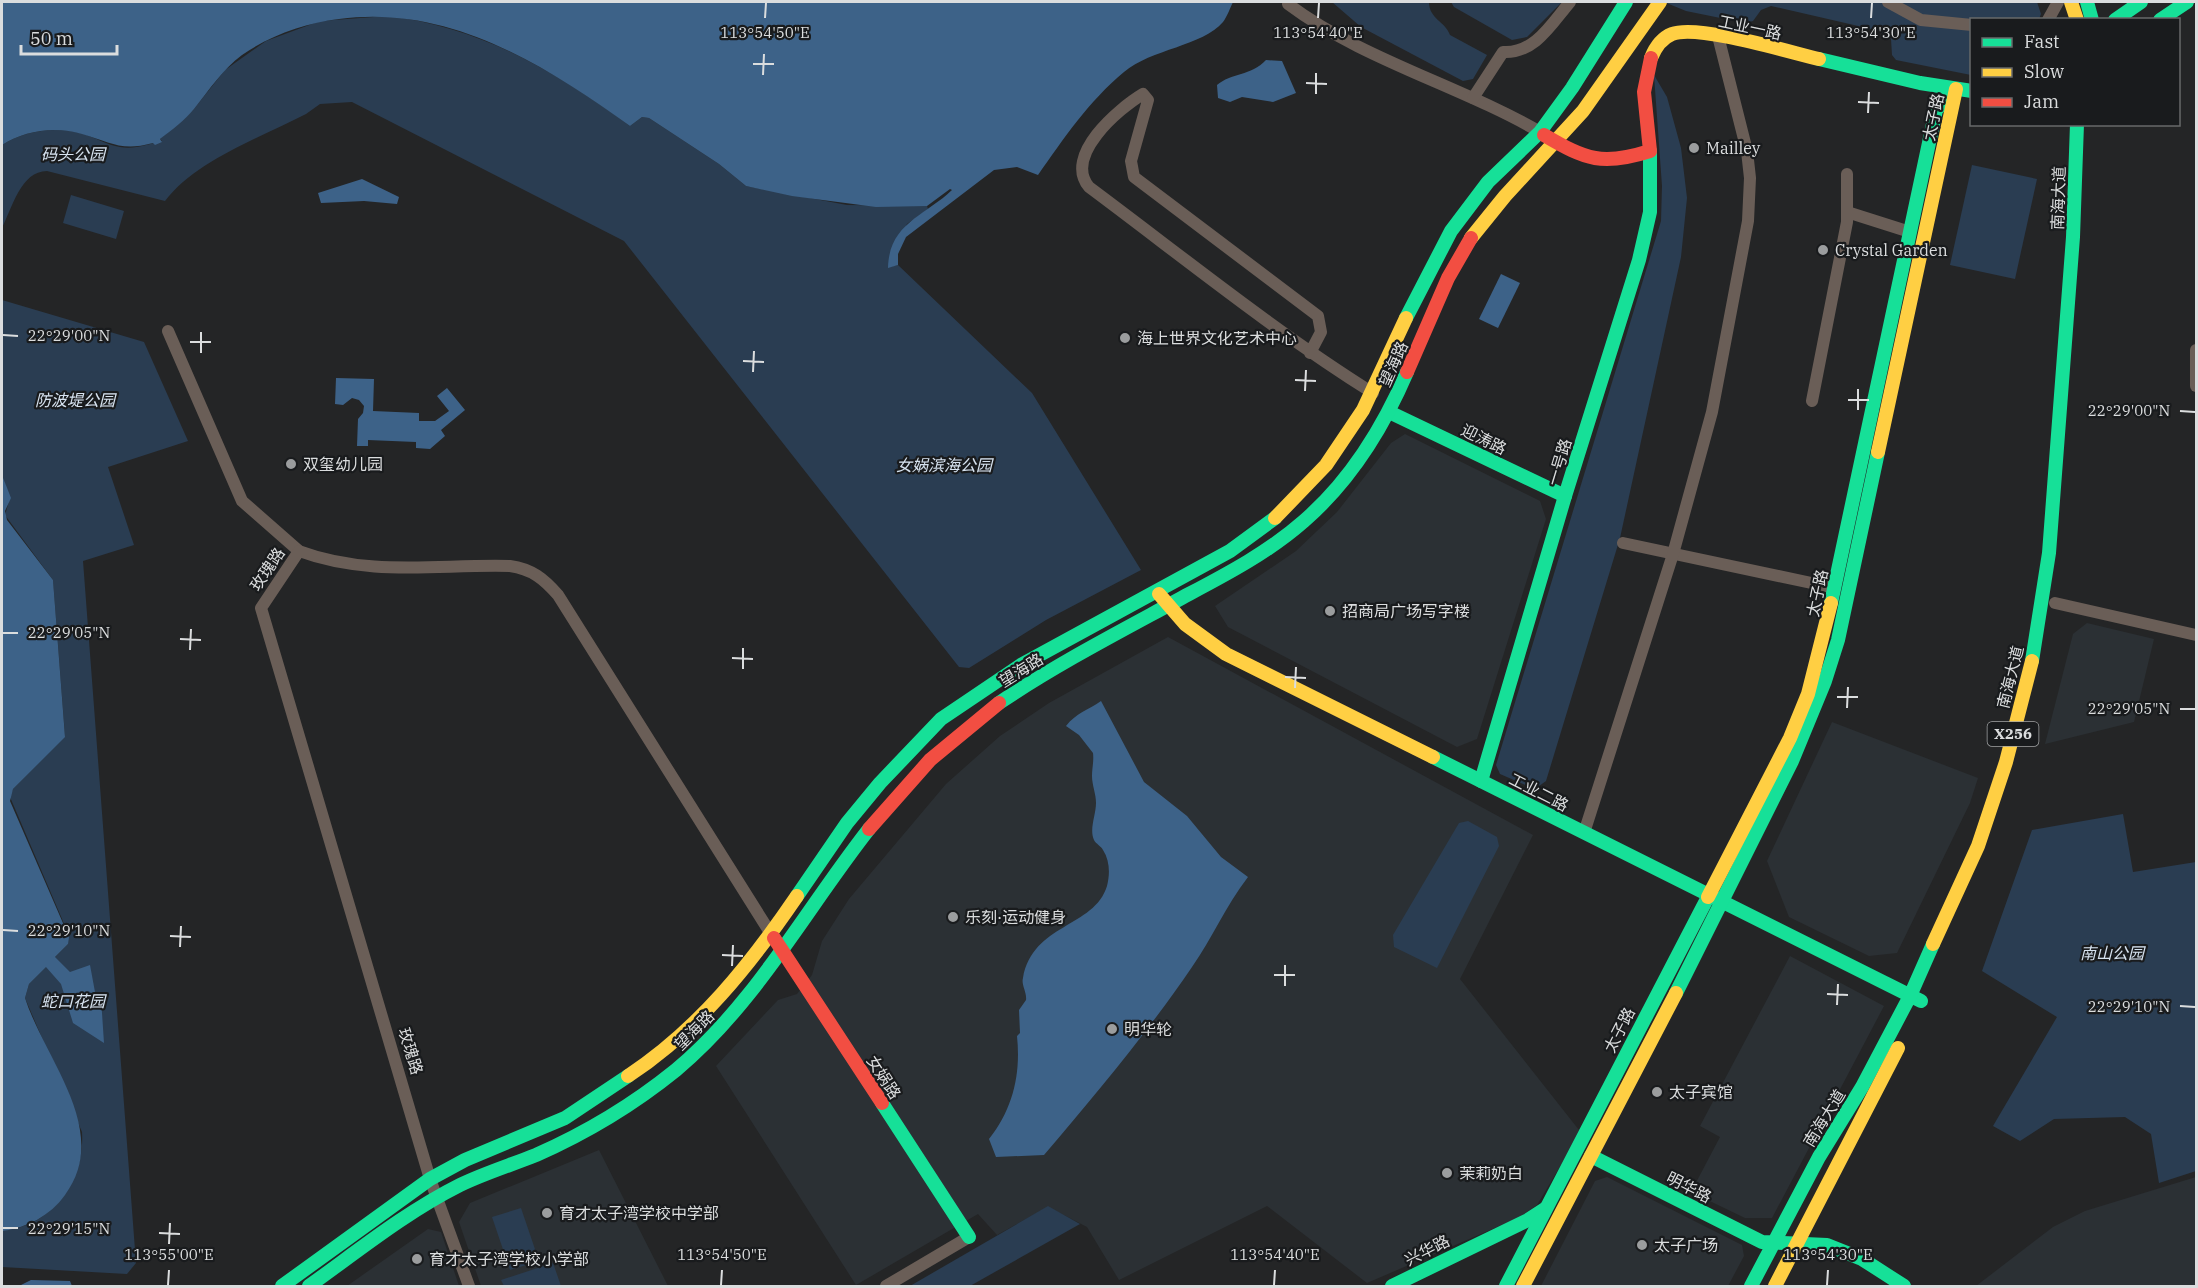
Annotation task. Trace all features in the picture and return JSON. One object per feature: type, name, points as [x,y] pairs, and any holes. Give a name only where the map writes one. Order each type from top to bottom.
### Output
[{"type":"main road","name":"望海路","points":[[282,1287],[430,1179],[465,1160],[565,1118],[631,1077],[697,1023],[771,934],[841,831],[880,783],[941,719],[1021,665],[1230,551],[1280,514],[1326,465],[1373,393],[1433,262],[1451,231],[1488,182],[1540,132],[1572,88],[1626,2]]},
{"type":"main road","name":"望海路","points":[[309,1287],[399,1220],[437,1197],[473,1179],[548,1150],[643,1094],[675,1071],[711,1037],[783,952],[840,868],[896,798],[955,737],[992,708],[1042,675],[1243,565],[1293,531],[1339,485],[1389,411],[1440,297],[1469,241],[1508,191],[1556,142],[1600,90],[1660,2]]},
{"type":"main road","points":[[2072,2],[2077,18]]},
{"type":"main road","points":[[2087,2],[2091,18]]},
{"type":"main road","points":[[2118,18],[2141,2]]},
{"type":"main road","points":[[2163,18],[2187,2]]},
{"type":"main road","name":"工业一路","points":[[1650,151],[1645,83],[1654,52],[1663,39],[1679,32],[1718,36],[1956,89]]},
{"type":"main road","points":[[1914,81],[1930,94],[1936,110]]},
{"type":"main road","points":[[1949,122],[1970,98],[1956,89]]},
{"type":"main road","name":"太子路","points":[[1524,1287],[1696,955],[1714,898],[1798,720],[1818,659],[1835,588],[1936,110],[1956,89]]},
{"type":"main road","name":"太子路","points":[[1506,1287],[1546,1208],[1714,898],[1800,747],[1821,700],[1829,673],[1956,89]]},
{"type":"main road","name":"南海大道","points":[[1751,1287],[1819,1157],[1916,999],[1978,846],[2006,762],[2033,656],[2043,600],[2054,502],[2073,237],[2077,126]]},
{"type":"main road","name":"南海大道","points":[[1775,1287],[1916,999],[1966,905],[2006,804],[2033,709],[2055,603],[2070,469],[2086,238],[2090,126]]},
{"type":"main road","points":[[1540,132],[1587,159],[1609,163],[1650,151]]},
{"type":"main road","name":"一号路","points":[[1481,781],[1646,233],[1652,192],[1650,151]]},
{"type":"main road","name":"迎涛路","points":[[1389,411],[1565,496]]},
{"type":"main road","name":"工业二路","points":[[1157,592],[1181,622],[1216,648],[1916,999]]},
{"type":"main road","name":"女娲路","points":[[771,934],[969,1237]]},
{"type":"main road","name":"明华路","points":[[1591,1156],[1751,1238],[1773,1245]]},
{"type":"main road","name":"兴华路","points":[[1392,1287],[1477,1243],[1528,1220],[1546,1208]]},
{"type":"main road","name":"兴华路","points":[[1477,1243],[1511,1244],[1520,1249],[1521,1256]]},
{"type":"main road","points":[[1773,1245],[1832,1245],[1885,1273],[1904,1287]]},
{"type":"street","points":[[1473,98],[1503,52],[1518,52],[1533,45],[1570,2]]},
{"type":"street","points":[[1888,2],[1921,20],[1970,25]]},
{"type":"street","points":[[2049,18],[2058,2]]},
{"type":"street","points":[[1288,4],[1308,18],[1381,56],[1540,132]]},
{"type":"street","points":[[1584,833],[1673,554],[1712,412],[1750,200],[1747,151],[1718,36]]},
{"type":"street","points":[[1310,353],[1321,332],[1318,316],[1134,177],[1131,161],[1148,100],[1143,94],[1128,103],[1108,120],[1083,158],[1081,174],[1084,181],[1310,353],[1373,393]]},
{"type":"street","points":[[1812,401],[1847,212],[1847,174]]},
{"type":"street","points":[[1847,212],[1910,232]]},
{"type":"street","points":[[168,331],[242,501],[299,551]]},
{"type":"street","points":[[2196,350],[2196,386]]},
{"type":"street","points":[[1623,543],[1835,588]]},
{"type":"street","name":"玫瑰路","points":[[430,1179],[261,608],[299,551],[334,561],[379,568],[510,566],[530,570],[545,581],[558,596],[771,934]]},
{"type":"street","points":[[2055,603],[2196,635]]},
{"type":"street","points":[[430,1179],[469,1287]]},
{"type":"street","points":[[886,1287],[969,1237]]},
{"type":"shaded area","points":[[2,2],[1233,2],[1224,20],[1214,30],[1203,37],[1135,64],[1111,83],[1078,120],[1038,175],[1017,167],[994,170],[906,237],[898,254],[898,265],[888,268],[890,253],[902,230],[952,190],[950,189],[927,206],[876,207],[792,196],[746,186],[719,164],[649,118],[642,117],[630,126],[598,103],[530,61],[457,30],[419,21],[380,17],[339,19],[301,27],[276,36],[242,55],[228,67],[190,113],[160,139],[162,142],[155,145],[153,143],[142,146],[124,146],[72,132],[51,130],[21,136],[2,145]]},
{"type":"shaded area","points":[[1266,60],[1282,61],[1296,93],[1273,102],[1242,97],[1230,102],[1218,98],[1217,85],[1228,78],[1254,69]]},
{"type":"shaded area","points":[[362,179],[399,197],[397,204],[364,201],[321,203],[318,193]]},
{"type":"shaded area","points":[[1501,274],[1520,283],[1498,328],[1479,319]]},
{"type":"shaded area","points":[[336,378],[374,379],[373,411],[419,413],[419,421],[435,421],[449,411],[437,396],[447,388],[465,410],[441,430],[445,436],[430,449],[416,448],[416,442],[368,440],[368,446],[357,446],[358,419],[363,413],[364,406],[359,400],[352,398],[343,405],[335,404]]},
{"type":"shaded area","points":[[1405,434],[1540,501],[1546,519],[1477,739],[1457,747],[1228,627],[1215,606],[1296,551],[1337,512],[1391,443]]},
{"type":"shaded area","points":[[2,475],[11,498],[5,511],[7,520],[53,580],[65,737],[13,789],[10,801],[69,937],[68,944],[55,957],[70,972],[90,965],[95,992],[101,998],[104,1043],[73,1023],[61,984],[46,967],[29,984],[25,998],[34,1022],[70,1096],[78,1121],[81,1146],[78,1171],[65,1195],[45,1215],[21,1227],[3,1231]]},
{"type":"shaded area","points":[[2087,623],[2154,639],[2134,722],[2045,744],[2073,634]]},
{"type":"shaded area","points":[[1168,637],[1533,835],[1460,979],[1579,1130],[1537,1205],[1518,1218],[1367,1283],[1267,1206],[1119,1280],[1087,1227],[1048,1207],[997,1235],[978,1214],[856,1285],[716,1066],[778,1000],[797,994],[812,975],[822,941],[849,899],[946,784],[1000,736],[1049,703]]},
{"type":"shaded area","points":[[1101,701],[1144,782],[1187,816],[1221,857],[1248,877],[1175,992],[1102,1086],[1044,1155],[996,1157],[989,1139],[1004,1116],[1014,1091],[1018,1064],[1017,1036],[1020,1033],[1019,1010],[1026,1000],[1023,981],[1029,960],[1039,946],[1051,936],[1090,910],[1100,900],[1107,886],[1109,872],[1107,859],[1095,841],[1092,827],[1096,803],[1092,779],[1093,753],[1079,735],[1066,726],[1078,715]]},
{"type":"shaded area","points":[[1832,722],[1978,778],[1970,803],[1897,953],[1869,956],[1789,917],[1767,861]]},
{"type":"shaded area","points":[[1790,956],[1884,1006],[1772,1218],[1745,1218],[1691,1192],[1720,1137],[1700,1126]]},
{"type":"shaded area","name":"育才太子湾学校中学部","points":[[599,1150],[668,1286],[481,1286],[459,1222],[470,1203]]},
{"type":"shaded area","points":[[1607,1177],[1742,1245],[1744,1256],[1728,1286],[1541,1286],[1595,1181]]},
{"type":"shaded area","points":[[2196,1177],[2196,1286],[1976,1286],[2053,1227],[2085,1211]]},
{"type":"shaded area","name":"育才太子湾学校小学部","points":[[428,1229],[441,1232],[459,1286],[347,1286]]},
{"type":"shaded area","points":[[31,1280],[70,1281],[72,1286],[19,1286]]},
{"type":"green space","points":[[1332,2],[1429,2],[1434,16],[1445,26],[1450,35],[1487,55],[1473,79],[1463,81],[1361,27]]},
{"type":"green space","points":[[1451,2],[1562,2],[1527,37],[1512,40],[1454,7]]},
{"type":"green space","points":[[1664,2],[2037,2],[2041,14],[2039,18],[1970,18],[1970,75],[1896,60],[1892,55],[1891,39],[1880,31],[1771,6],[1761,10],[1753,21],[1745,23],[1686,11]]},
{"type":"green space","name":"女娲滨海公园","points":[[387,16],[454,30],[516,54],[573,87],[630,126],[642,117],[649,118],[719,164],[746,186],[847,205],[927,206],[928,209],[907,224],[889,267],[898,265],[1032,393],[1141,570],[1046,620],[969,668],[959,667],[624,241],[352,102],[320,104],[306,114],[230,151],[193,174],[165,201],[47,171],[38,173],[30,177],[18,192],[2,228],[2,145],[11,140],[31,133],[63,130],[84,134],[125,148],[162,141],[160,139],[193,110],[225,70],[266,41],[320,21]]},
{"type":"green space","points":[[1654,75],[1667,97],[1681,148],[1687,198],[1681,257],[1620,538],[1546,781],[1535,789],[1500,774],[1496,765],[1661,221],[1662,186]]},
{"type":"green space","points":[[1972,165],[2037,179],[2015,279],[1950,265]]},
{"type":"green space","points":[[71,195],[124,211],[116,239],[63,223]]},
{"type":"green space","points":[[2,300],[144,342],[188,441],[108,467],[134,545],[83,561],[136,1263],[127,1274],[2,1267],[2,1231],[36,1220],[51,1210],[62,1198],[78,1167],[82,1150],[82,1132],[25,998],[29,984],[68,944],[68,933],[10,797],[13,789],[65,736],[53,580],[5,515],[10,498],[2,475]]},
{"type":"green space","name":"南山公园","points":[[2123,814],[2133,872],[2196,862],[2196,1171],[2159,1183],[2151,1134],[2125,1117],[2054,1119],[2020,1141],[1993,1126],[2057,1017],[1982,971],[2032,830]]},
{"type":"green space","points":[[1468,821],[1497,837],[1499,846],[1437,968],[1394,947],[1393,935],[1459,823]]},
{"type":"green space","points":[[1048,1206],[1080,1224],[970,1286],[910,1286]]},
{"type":"green space","points":[[521,1208],[539,1261],[510,1270],[492,1217]]},
{"type":"green space","points":[[553,1263],[561,1286],[504,1286],[501,1280]]},
{"type":"traffic: fast","points":[[1406,318],[1451,231],[1488,182],[1540,132],[1572,88],[1626,2]]},
{"type":"traffic: fast","points":[[2087,2],[2091,18]]},
{"type":"traffic: fast","points":[[2118,18],[2141,2]]},
{"type":"traffic: fast","points":[[2163,18],[2187,2]]},
{"type":"traffic: fast","points":[[1819,59],[1920,83],[1970,91]]},
{"type":"traffic: fast","points":[[1831,603],[1936,110],[1956,89]]},
{"type":"traffic: fast","points":[[2032,661],[2049,553],[2073,237],[2077,126]]},
{"type":"traffic: fast","points":[[1481,781],[1565,496],[1639,260],[1650,212],[1650,151]]},
{"type":"traffic: fast","points":[[999,703],[1069,660],[1234,570],[1291,532],[1336,489],[1364,452],[1398,393],[1407,372]]},
{"type":"traffic: fast","points":[[1389,412],[1565,496]]},
{"type":"traffic: fast","points":[[1676,993],[1792,761],[1825,681],[1838,640],[1878,452]]},
{"type":"traffic: fast","points":[[797,896],[847,823],[880,783],[941,719],[1021,665],[1230,551],[1275,518]]},
{"type":"traffic: fast","points":[[1433,757],[1921,1001]]},
{"type":"traffic: fast","points":[[309,1286],[421,1207],[469,1181],[536,1155],[573,1137],[626,1106],[676,1070],[705,1044],[756,985],[869,829]]},
{"type":"traffic: fast","points":[[1506,1286],[1708,897]]},
{"type":"traffic: fast","points":[[1751,1286],[1819,1157],[1862,1087],[1910,996],[1933,944]]},
{"type":"traffic: fast","points":[[282,1286],[430,1179],[465,1160],[565,1118],[628,1076]]},
{"type":"traffic: fast","points":[[882,1103],[969,1237]]},
{"type":"traffic: fast","points":[[1591,1156],[1762,1242],[1827,1245],[1862,1259],[1904,1286]]},
{"type":"traffic: fast","points":[[1392,1286],[1528,1220],[1545,1209]]},
{"type":"traffic: slow","points":[[1471,238],[1505,196],[1583,111],[1660,2]]},
{"type":"traffic: slow","points":[[2071,2],[2076,18]]},
{"type":"traffic: slow","points":[[1651,58],[1665,38],[1672,34],[1685,32],[1722,36],[1819,59]]},
{"type":"traffic: slow","points":[[1878,452],[1956,89]]},
{"type":"traffic: slow","points":[[1275,518],[1326,465],[1363,410],[1406,318]]},
{"type":"traffic: slow","points":[[1159,594],[1185,624],[1226,654],[1433,757]]},
{"type":"traffic: slow","points":[[1708,897],[1790,738],[1808,694],[1831,603]]},
{"type":"traffic: slow","points":[[1933,944],[1978,846],[2006,762],[2032,661]]},
{"type":"traffic: slow","points":[[628,1076],[677,1038],[721,995],[761,947],[797,896]]},
{"type":"traffic: slow","points":[[1523,1286],[1676,993]]},
{"type":"traffic: slow","points":[[1775,1286],[1898,1048]]},
{"type":"traffic: jam","points":[[1544,135],[1572,150],[1595,158],[1620,158],[1650,151],[1644,92],[1651,58]]},
{"type":"traffic: jam","points":[[1407,372],[1448,278],[1471,238]]},
{"type":"traffic: jam","points":[[869,829],[930,760],[999,703]]},
{"type":"traffic: jam","points":[[774,938],[882,1103]]},
{"type":"place","name":"Mailley","points":[[1694,148]]},
{"type":"place","name":"Crystal Garden","points":[[1823,250]]},
{"type":"place","name":"海上世界文化艺术中心","points":[[1125,338]]},
{"type":"place","name":"双玺幼儿园","points":[[291,464]]},
{"type":"place","name":"招商局广场写字楼","points":[[1330,611]]},
{"type":"place","name":"乐刻·运动健身","points":[[953,917]]},
{"type":"place","name":"明华轮","points":[[1112,1029]]},
{"type":"place","name":"太子宾馆","points":[[1657,1092]]},
{"type":"place","name":"茉莉奶白","points":[[1447,1173]]},
{"type":"place","name":"育才太子湾学校中学部","points":[[547,1213]]},
{"type":"place","name":"太子广场","points":[[1642,1245]]},
{"type":"place","name":"育才太子湾学校小学部","points":[[417,1259]]},
{"type":"park label","name":"码头公园","points":[[73,154]]},
{"type":"park label","name":"防波堤公园","points":[[75,400]]},
{"type":"park label","name":"蛇口花园","points":[[73,1001]]}]
